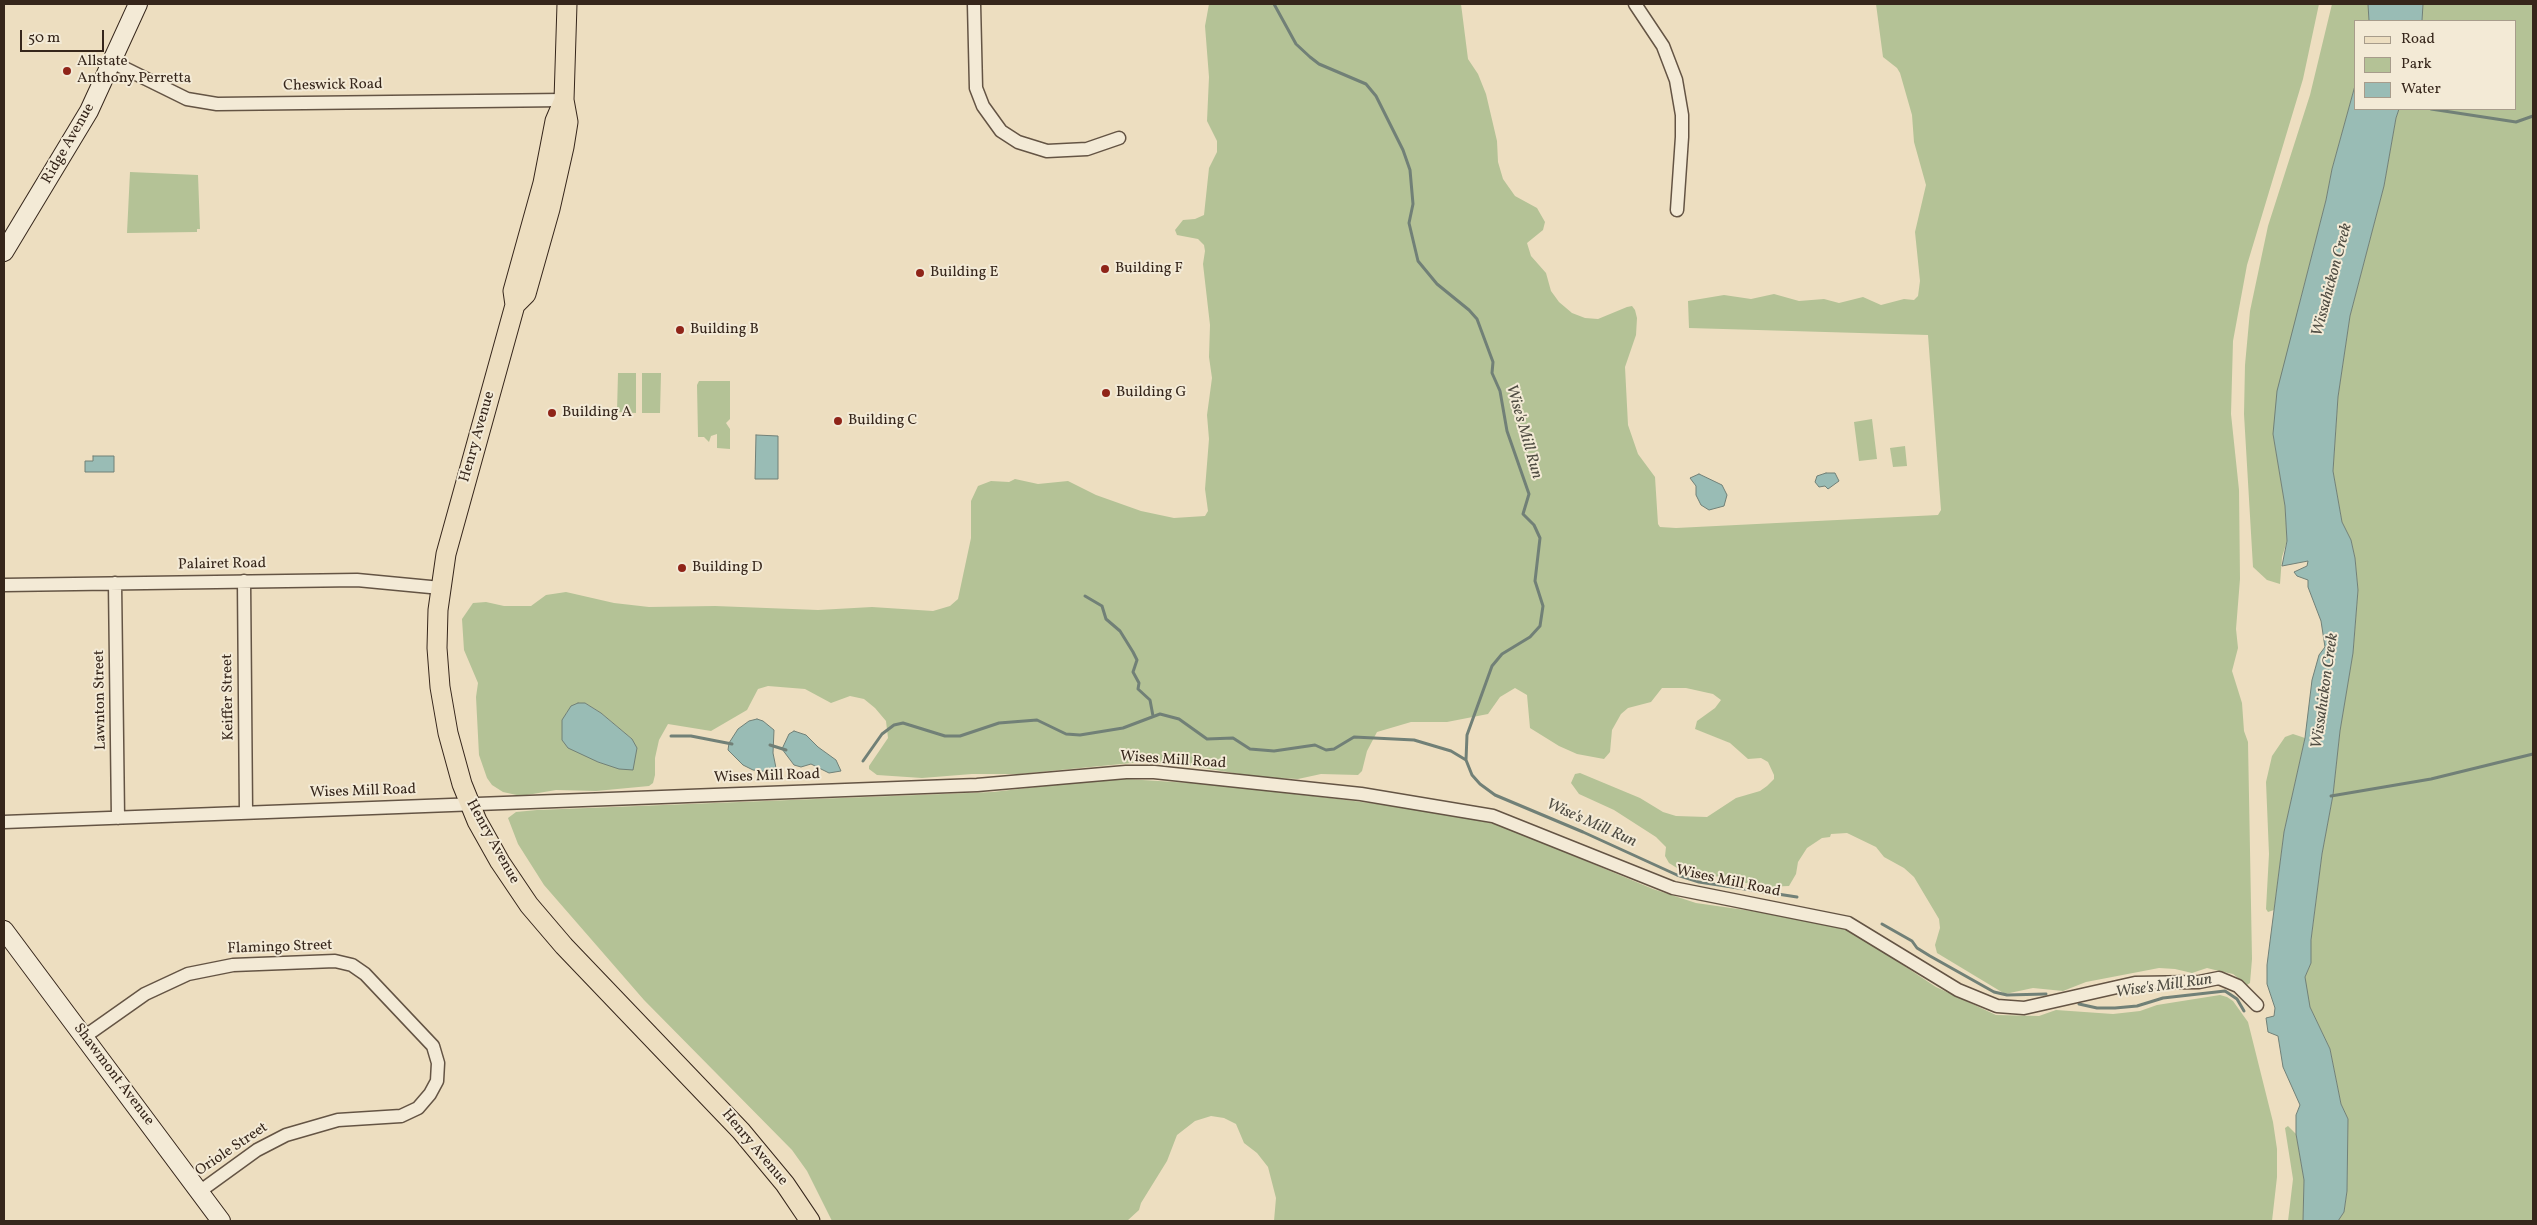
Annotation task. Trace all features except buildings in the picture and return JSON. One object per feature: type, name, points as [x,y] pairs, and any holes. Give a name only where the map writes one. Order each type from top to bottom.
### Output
[{"type":"main road","name":"Henry Avenue","points":[[567,4],[564,100],[555,121],[543,183],[513,291],[515,305],[449,539],[441,588],[437,648],[440,688],[454,759],[470,805],[500,862],[544,925],[732,1121],[771,1167],[810,1221]]},
{"type":"street","name":"Ridge Avenue","points":[[7,241],[71,142],[112,62],[138,4]]},
{"type":"street","points":[[974,4],[976,88],[983,106],[1001,131],[1023,145],[1047,151],[1087,150],[1119,138]]},
{"type":"street","points":[[1635,4],[1663,46],[1676,80],[1682,136],[1677,210]]},
{"type":"street","name":"Cheswick Road","points":[[112,62],[188,99],[217,104],[564,100]]},
{"type":"street","name":"Palairet Road","points":[[4,585],[356,580],[441,588]]},
{"type":"street","name":"Keiffer Street","points":[[244,581],[246,813]]},
{"type":"street","name":"Lawnton Street","points":[[115,583],[118,818]]},
{"type":"street","name":"Wises Mill Road","points":[[4,822],[977,785],[1139,771],[1342,791],[1444,806],[1493,816],[1673,888],[1718,899],[1839,920],[1855,927],[1958,990],[1997,1006],[2024,1008],[2135,983],[2199,982],[2219,978],[2238,986],[2256,1005]]},
{"type":"street","name":"Shawmont Avenue","points":[[4,930],[221,1221]]},
{"type":"street","name":"Flamingo Street","points":[[84,1037],[145,994],[188,974],[233,965],[344,962],[365,974],[432,1046],[436,1054],[438,1073],[434,1088],[426,1101]]},
{"type":"street","name":"Oriole Street","points":[[199,1192],[257,1150],[286,1135],[338,1120],[401,1116],[418,1108],[426,1101]]},
{"type":"green space","points":[[1209,4],[1461,4],[1468,59],[1478,74],[1486,94],[1497,141],[1498,162],[1503,179],[1515,196],[1537,208],[1545,222],[1543,230],[1527,243],[1531,256],[1546,273],[1551,291],[1559,302],[1572,313],[1585,318],[1598,319],[1627,307],[1632,306],[1635,310],[1637,318],[1636,335],[1625,367],[1628,425],[1638,454],[1655,477],[1658,524],[1660,527],[1676,528],[1938,515],[1941,510],[1928,335],[1689,328],[1688,301],[1724,295],[1751,299],[1774,294],[1799,301],[1824,299],[1839,303],[1863,297],[1881,305],[1904,299],[1914,300],[1918,296],[1920,281],[1915,232],[1926,185],[1914,142],[1912,115],[1900,73],[1897,68],[1883,57],[1876,4],[2319,4],[2303,79],[2247,265],[2233,341],[2231,414],[2239,490],[2240,579],[2236,629],[2238,648],[2232,671],[2242,703],[2244,731],[2248,742],[2252,959],[2250,983],[2247,985],[2233,974],[2207,968],[2192,973],[2159,968],[2086,982],[2063,991],[2033,988],[2005,994],[1937,953],[1935,945],[1940,928],[1939,919],[1914,877],[1904,868],[1884,857],[1876,847],[1847,833],[1831,834],[1830,837],[1822,838],[1807,848],[1798,862],[1796,874],[1789,886],[1762,887],[1722,877],[1692,874],[1677,868],[1669,863],[1665,856],[1666,847],[1656,837],[1614,810],[1579,794],[1571,783],[1575,774],[1580,773],[1640,798],[1663,812],[1676,816],[1707,817],[1736,798],[1760,791],[1767,786],[1774,779],[1768,762],[1761,758],[1748,759],[1730,743],[1695,729],[1697,721],[1715,708],[1721,700],[1713,694],[1686,688],[1662,688],[1651,702],[1628,708],[1621,714],[1612,730],[1610,752],[1604,759],[1577,754],[1559,746],[1530,728],[1527,695],[1515,688],[1500,697],[1488,714],[1447,722],[1411,722],[1377,732],[1367,751],[1362,771],[1358,775],[1321,774],[1298,779],[1258,777],[1185,765],[1142,762],[1019,774],[972,774],[922,778],[877,775],[869,769],[869,766],[888,738],[886,721],[864,699],[850,696],[831,703],[805,689],[768,686],[758,689],[747,710],[711,731],[668,724],[659,740],[655,758],[655,775],[653,783],[649,786],[596,791],[556,790],[521,796],[503,792],[492,785],[487,778],[479,755],[476,697],[478,683],[464,650],[462,619],[473,603],[486,602],[504,606],[531,606],[546,595],[566,592],[614,603],[649,607],[715,606],[818,610],[872,607],[933,611],[950,606],[958,599],[971,538],[971,501],[978,486],[991,481],[1009,482],[1015,479],[1038,484],[1068,481],[1096,495],[1141,511],[1174,518],[1205,516],[1208,511],[1205,489],[1209,439],[1207,415],[1212,378],[1209,357],[1210,325],[1203,264],[1205,251],[1204,245],[1198,239],[1177,235],[1175,230],[1183,220],[1195,219],[1204,215],[1209,168],[1217,152],[1217,141],[1207,121],[1209,77],[1205,26]],"holes":[[[578,703],[585,703],[601,713],[632,739],[627,769],[598,762],[566,713]]]},
{"type":"green space","points":[[2332,4],[2368,4],[2369,20],[2354,20],[2354,89],[2332,169],[2300,301],[2273,434],[2285,506],[2287,541],[2282,557],[2280,584],[2267,580],[2253,567],[2244,414],[2245,365],[2250,311],[2268,226],[2310,95]]},
{"type":"green space","points":[[2423,4],[2533,4],[2533,1221],[2338,1221],[2344,1212],[2347,1191],[2348,1119],[2341,1104],[2330,1049],[2310,1007],[2305,985],[2305,977],[2311,963],[2311,941],[2322,854],[2333,795],[2340,731],[2353,653],[2358,590],[2355,558],[2351,540],[2342,522],[2333,471],[2338,397],[2350,316],[2384,186],[2396,118],[2399,110],[2517,110],[2517,20],[2422,20]]},
{"type":"green space","points":[[130,172],[198,175],[200,229],[197,229],[197,232],[127,233]]},
{"type":"green space","points":[[618,373],[636,373],[636,413],[617,412]]},
{"type":"green space","points":[[642,373],[661,373],[660,413],[642,413]]},
{"type":"green space","points":[[699,381],[730,381],[730,419],[726,423],[730,429],[730,449],[717,448],[717,434],[711,436],[709,442],[704,437],[698,437],[697,385]]},
{"type":"green space","points":[[1872,419],[1877,459],[1859,461],[1854,422]]},
{"type":"green space","points":[[1905,446],[1907,466],[1893,467],[1890,448]]},
{"type":"green space","points":[[2293,734],[2305,738],[2284,832],[2274,910],[2268,912],[2266,909],[2269,854],[2266,782],[2272,756],[2285,737]]},
{"type":"green space","points":[[1126,779],[1207,784],[1330,798],[1425,810],[1500,825],[1653,889],[1696,903],[1815,920],[1850,930],[1936,987],[1996,1015],[2039,1016],[2056,1010],[2113,1014],[2140,1011],[2157,1005],[2220,995],[2227,997],[2233,1001],[2248,1022],[2273,1122],[2277,1149],[2277,1177],[2272,1221],[1274,1221],[1276,1198],[1268,1167],[1257,1153],[1244,1143],[1236,1124],[1224,1118],[1211,1116],[1195,1121],[1177,1135],[1167,1161],[1141,1203],[1139,1210],[1127,1221],[832,1221],[807,1171],[792,1150],[644,1000],[544,885],[518,844],[508,818],[516,812],[537,810],[993,792],[1096,780]]},
{"type":"green space","points":[[2288,1126],[2296,1134],[2304,1180],[2303,1221],[2288,1221],[2293,1179],[2285,1128]]},
{"type":"water","points":[[2368,4],[2423,4],[2422,20],[2369,20]]},
{"type":"water","name":"Wissahickon Creek","points":[[2354,89],[2354,110],[2399,110],[2384,186],[2350,316],[2338,397],[2333,471],[2342,522],[2351,540],[2355,558],[2358,590],[2353,653],[2340,731],[2333,795],[2322,854],[2311,940],[2311,963],[2305,977],[2310,1007],[2330,1049],[2341,1104],[2348,1119],[2347,1191],[2344,1212],[2338,1221],[2303,1221],[2304,1180],[2296,1134],[2296,1115],[2300,1105],[2283,1067],[2278,1036],[2268,1032],[2266,1018],[2274,1016],[2275,1008],[2267,984],[2267,965],[2284,832],[2305,738],[2312,680],[2319,655],[2325,647],[2321,621],[2308,587],[2308,580],[2297,576],[2294,572],[2307,566],[2308,561],[2282,566],[2287,541],[2285,506],[2273,434],[2277,391],[2326,200],[2332,169]]},
{"type":"water","points":[[756,435],[778,436],[778,479],[755,479]]},
{"type":"water","points":[[93,456],[114,456],[114,472],[85,472],[85,461],[93,461]]},
{"type":"water","points":[[1835,473],[1839,481],[1828,489],[1825,486],[1819,487],[1815,482],[1817,476]]},
{"type":"water","points":[[1699,474],[1722,485],[1727,495],[1724,506],[1709,510],[1701,505],[1696,495],[1696,486],[1690,478]]},
{"type":"water","points":[[585,703],[601,713],[632,739],[637,748],[633,770],[619,769],[598,762],[568,748],[562,740],[562,720],[571,706]]},
{"type":"water","points":[[757,719],[763,721],[774,730],[773,753],[777,773],[753,770],[743,765],[728,750],[729,743],[738,729],[749,721]]},
{"type":"water","points":[[794,731],[806,735],[818,747],[836,760],[841,771],[829,773],[811,764],[801,767],[794,765],[782,749],[789,734]]},
{"type":"waterway","name":"Wise's Mill Run","points":[[1274,4],[1296,44],[1310,57],[1319,64],[1366,84],[1376,96],[1403,150],[1410,170],[1413,204],[1409,223],[1418,261],[1437,284],[1469,310],[1477,319],[1493,362],[1492,373],[1500,391],[1507,431],[1529,494],[1523,514],[1534,525],[1540,538],[1535,581],[1543,606],[1540,626],[1530,637],[1502,654],[1492,666],[1467,735],[1466,760],[1472,775],[1480,784],[1495,795],[1583,832],[1677,875],[1699,882],[1797,897]]},
{"type":"waterway","points":[[2438,110],[2516,122],[2533,116]]},
{"type":"waterway","points":[[1085,596],[1102,606],[1106,619],[1120,631],[1133,652],[1137,660],[1133,672],[1139,683],[1138,689],[1150,700],[1153,716]]},
{"type":"waterway","points":[[863,761],[882,734],[894,725],[903,723],[945,736],[960,736],[999,723],[1037,720],[1066,734],[1080,735],[1123,728],[1160,714],[1179,719],[1207,739],[1233,738],[1250,749],[1274,751],[1315,745],[1326,750],[1334,749],[1354,737],[1414,740],[1451,751],[1466,760]]},
{"type":"waterway","points":[[671,736],[691,736],[732,744]]},
{"type":"waterway","points":[[770,745],[786,750]]},
{"type":"waterway","points":[[2331,796],[2431,779],[2533,754]]},
{"type":"waterway","name":"Wise's Mill Run","points":[[1882,924],[1912,941],[1917,948],[1930,956],[1994,992],[2007,995],[2046,994]]},
{"type":"waterway","name":"Wise's Mill Run","points":[[2079,1004],[2097,1008],[2115,1008],[2137,1006],[2163,998],[2225,991],[2237,999],[2244,1011]]},
{"type":"place","name":"Allstate Anthony Perretta","points":[[67,71]]},
{"type":"place","name":"Building F","points":[[1105,269]]},
{"type":"place","name":"Building E","points":[[920,273]]},
{"type":"place","name":"Building B","points":[[680,330]]},
{"type":"place","name":"Building G","points":[[1106,393]]},
{"type":"place","name":"Building A","points":[[552,413]]},
{"type":"place","name":"Building C","points":[[838,421]]},
{"type":"place","name":"Building D","points":[[682,568]]}]
